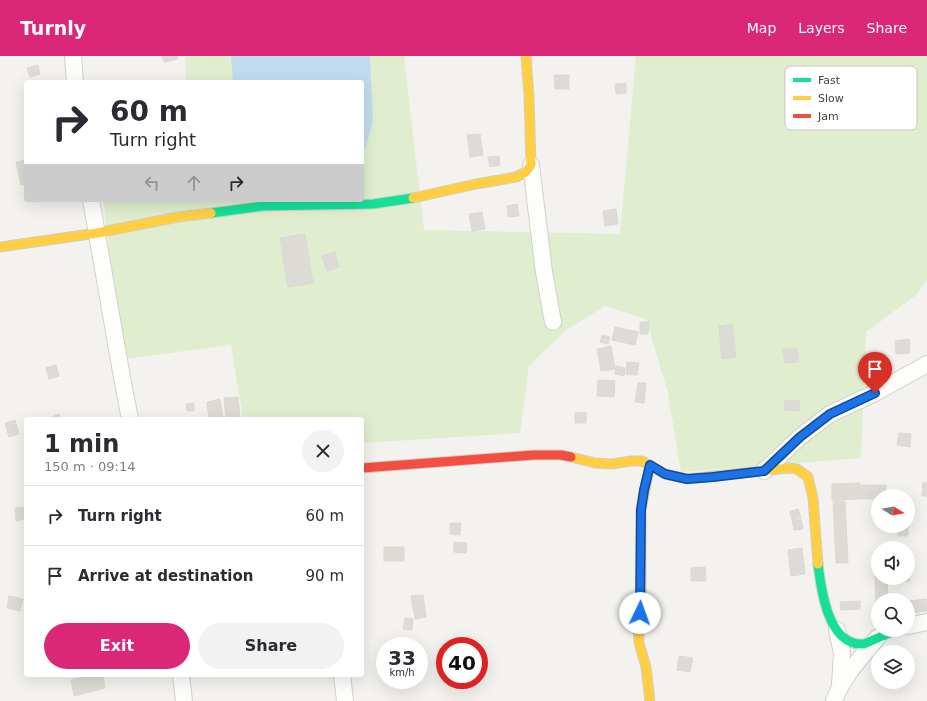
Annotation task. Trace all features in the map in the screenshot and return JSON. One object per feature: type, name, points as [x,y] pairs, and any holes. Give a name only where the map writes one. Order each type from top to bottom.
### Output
[{"type":"street","points":[[73,56],[75,80]]},
{"type":"street","points":[[526,56],[531,165],[544,272],[553,322]]},
{"type":"street","points":[[0,247],[97,233],[178,217],[263,206],[373,204],[420,197],[476,184],[516,177],[526,172],[531,165]]},
{"type":"street","points":[[91,202],[130,417]]},
{"type":"street","points":[[764,471],[800,437],[830,414],[875,393],[927,364]]},
{"type":"street","points":[[364,468],[534,455],[561,455],[595,463],[612,464],[631,460],[642,462],[665,474],[687,479],[789,468],[797,469],[808,478],[813,499],[819,574],[823,601],[828,617],[844,638],[851,642],[859,644],[877,638]]},
{"type":"street","points":[[650,465],[641,510],[641,601],[638,625],[639,643],[646,667],[650,701]]},
{"type":"street","points":[[915,625],[927,622]]},
{"type":"street","points":[[837,630],[842,653],[840,686]]},
{"type":"street","points":[[834,701],[840,686],[849,671],[877,638]]},
{"type":"street","points":[[181,677],[184,701]]},
{"type":"street","points":[[342,677],[345,701]]},
{"type":"green space","points":[[186,56],[404,56],[424,230],[620,234],[636,56],[927,56],[927,280],[916,295],[866,332],[861,458],[681,472],[668,393],[646,319],[605,306],[565,331],[529,366],[520,433],[364,443],[364,417],[243,417],[231,345],[123,359],[103,202],[364,202],[364,80],[186,80]]},
{"type":"water","points":[[231,56],[370,56],[373,120],[366,147],[364,148],[364,80],[233,80]]},
{"type":"building","points":[[162,56],[177,56],[178,59],[164,62]]},
{"type":"building","points":[[38,65],[40,74],[30,77],[27,68]]},
{"type":"building","points":[[554,75],[569,75],[569,89],[555,89]]},
{"type":"building","points":[[626,83],[626,93],[616,94],[615,84]]},
{"type":"building","points":[[480,134],[483,155],[470,157],[467,135]]},
{"type":"building","points":[[499,156],[500,165],[490,167],[488,157]]},
{"type":"building","points":[[24,160],[24,184],[21,185],[16,162]]},
{"type":"building","points":[[517,204],[519,216],[508,217],[507,206]]},
{"type":"building","points":[[616,209],[618,224],[605,226],[603,211]]},
{"type":"building","points":[[482,212],[485,229],[472,231],[469,214]]},
{"type":"building","points":[[305,234],[313,283],[288,287],[280,238]]},
{"type":"building","points":[[335,252],[339,267],[327,271],[322,256]]},
{"type":"building","points":[[640,322],[649,322],[648,334],[640,334]]},
{"type":"building","points":[[732,324],[736,357],[722,359],[719,326]]},
{"type":"building","points":[[615,327],[638,332],[635,345],[612,340]]},
{"type":"building","points":[[602,335],[610,337],[608,344],[600,342]]},
{"type":"building","points":[[909,339],[910,353],[896,354],[895,341]]},
{"type":"building","points":[[611,346],[615,369],[601,371],[597,349]]},
{"type":"building","points":[[797,348],[799,362],[785,363],[783,349]]},
{"type":"building","points":[[627,362],[639,363],[637,375],[626,374]]},
{"type":"building","points":[[56,365],[59,376],[49,379],[46,368]]},
{"type":"building","points":[[616,366],[625,368],[624,376],[615,374]]},
{"type":"building","points":[[598,380],[615,381],[614,397],[597,396]]},
{"type":"building","points":[[638,383],[646,383],[644,403],[635,402]]},
{"type":"building","points":[[238,397],[240,417],[226,417],[224,398]]},
{"type":"building","points":[[220,399],[223,417],[209,417],[207,402]]},
{"type":"building","points":[[785,400],[800,401],[799,411],[784,410]]},
{"type":"building","points":[[194,403],[194,411],[187,411],[186,404]]},
{"type":"building","points":[[586,412],[586,423],[575,423],[575,413]]},
{"type":"building","points":[[59,414],[60,417],[52,417]]},
{"type":"building","points":[[15,420],[19,434],[9,437],[5,423]]},
{"type":"building","points":[[899,433],[911,434],[910,447],[897,445]]},
{"type":"building","points":[[923,482],[927,483],[927,496],[922,496]]},
{"type":"building","points":[[860,483],[861,499],[832,500],[832,484]]},
{"type":"building","points":[[862,485],[886,485],[886,489],[871,489],[871,499],[861,499]]},
{"type":"building","points":[[833,501],[845,501],[848,563],[836,563]]},
{"type":"building","points":[[24,507],[24,519],[16,521],[15,508]]},
{"type":"building","points":[[798,509],[801,517],[792,520],[790,512]]},
{"type":"building","points":[[801,519],[803,529],[794,530],[792,521]]},
{"type":"building","points":[[450,523],[461,523],[460,535],[450,534]]},
{"type":"building","points":[[898,533],[908,533],[908,536],[898,536]]},
{"type":"building","points":[[454,542],[467,543],[466,553],[454,552]]},
{"type":"building","points":[[384,547],[404,547],[404,561],[384,561]]},
{"type":"building","points":[[802,548],[805,574],[791,576],[788,550]]},
{"type":"building","points":[[705,567],[706,581],[691,581],[691,568]]},
{"type":"building","points":[[875,585],[887,585],[888,593],[876,593]]},
{"type":"building","points":[[423,595],[426,617],[415,619],[411,596]]},
{"type":"building","points":[[9,596],[23,599],[20,611],[7,608]]},
{"type":"building","points":[[926,599],[927,611],[915,612],[915,600]]},
{"type":"building","points":[[860,601],[860,609],[841,610],[840,602]]},
{"type":"building","points":[[405,618],[413,619],[412,630],[403,629]]},
{"type":"building","points":[[679,656],[693,658],[690,672],[677,670]]},
{"type":"building","points":[[84,677],[103,677],[105,688],[74,696],[71,680]]},
{"type":"traffic: fast","points":[[211,213],[263,206],[373,204],[413,198]]},
{"type":"traffic: fast","points":[[818,564],[824,601],[834,627],[842,636],[852,642],[864,644],[880,637]]},
{"type":"traffic: slow","points":[[413,198],[516,177],[526,172],[531,165],[526,56]]},
{"type":"traffic: slow","points":[[0,247],[97,233],[178,217],[211,213]]},
{"type":"traffic: slow","points":[[571,457],[595,463],[612,464],[642,461],[665,474],[687,479],[789,468],[797,469],[808,477],[813,498],[818,564]]},
{"type":"traffic: slow","points":[[650,465],[641,510],[641,601],[638,625],[639,643],[646,667],[650,701]]},
{"type":"traffic: jam","points":[[364,468],[534,455],[561,455],[571,457]]},
{"type":"route","points":[[640,613],[641,510],[650,465],[665,474],[687,479],[764,471],[800,437],[830,414],[852,402],[875,393]]}]
